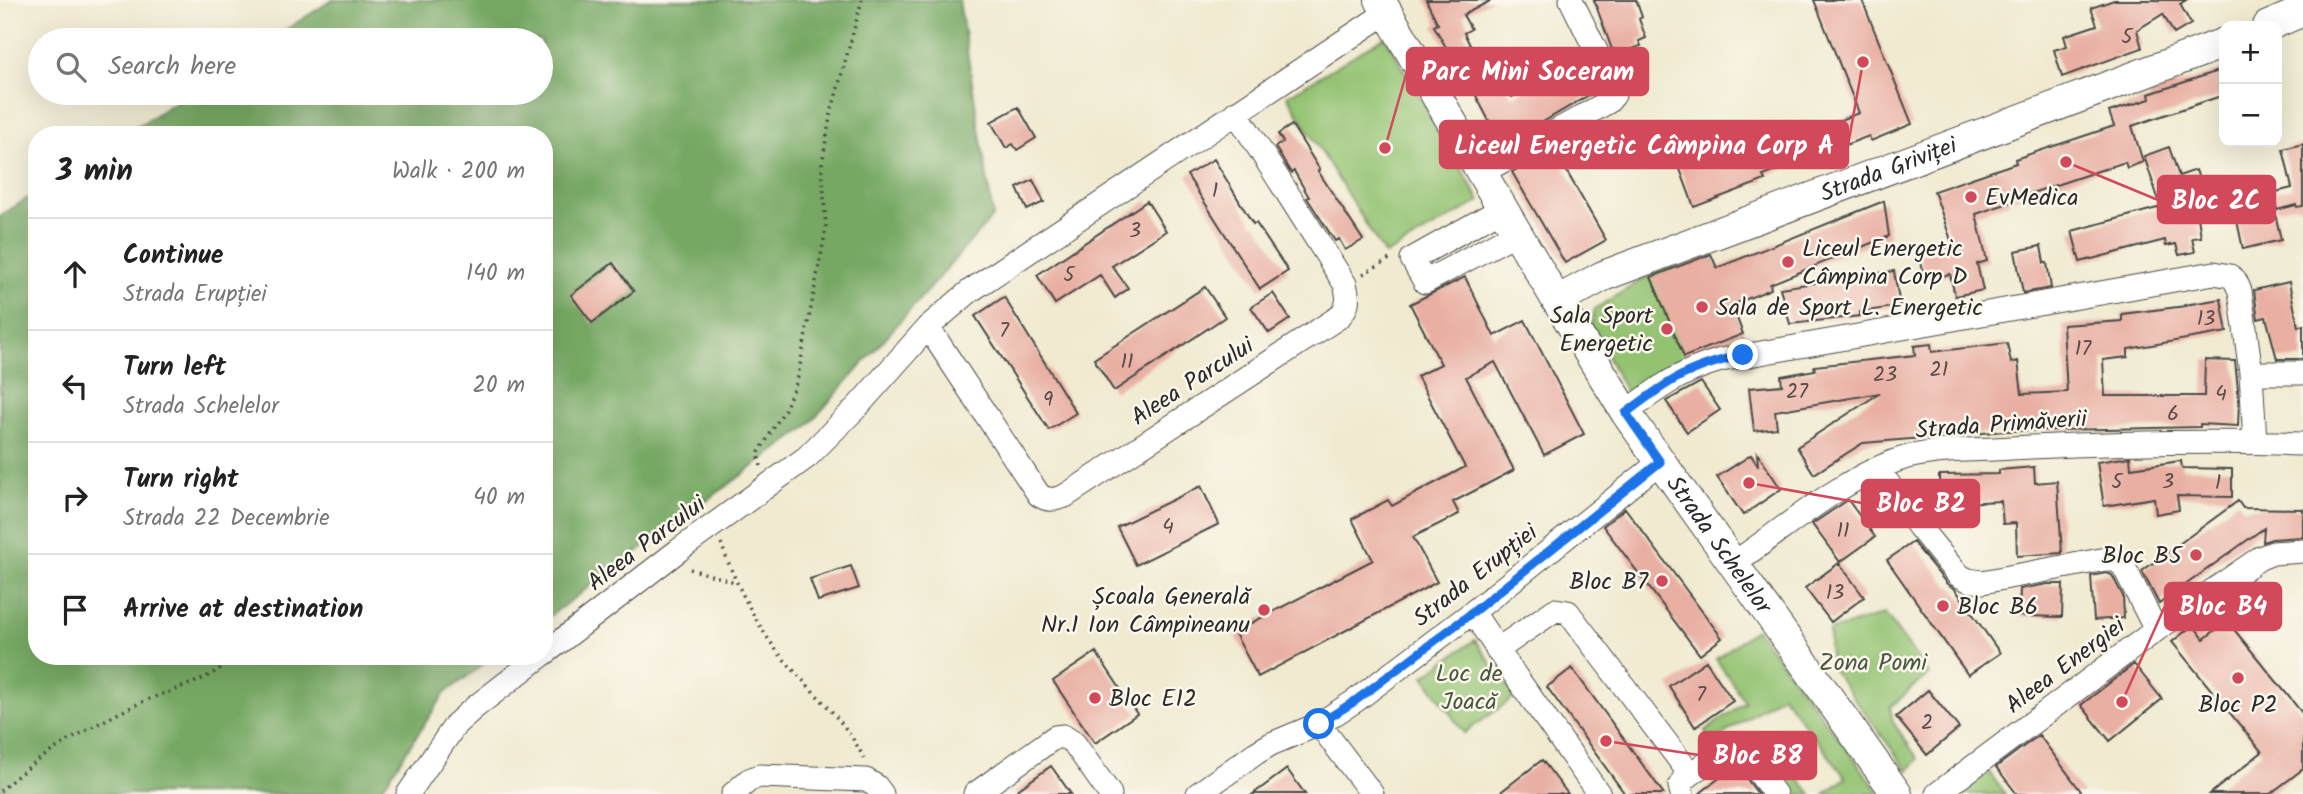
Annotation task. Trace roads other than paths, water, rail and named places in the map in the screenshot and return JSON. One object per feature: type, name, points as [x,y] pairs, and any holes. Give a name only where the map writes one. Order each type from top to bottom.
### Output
[{"type":"main road","name":"Strada Schelelor","points":[[1383,6],[1626,413],[1897,794]]},
{"type":"main road","points":[[2280,21],[2303,11]]},
{"type":"main road","name":"Strada Griviței","points":[[1557,301],[1603,276],[2219,45]]},
{"type":"street","points":[[1483,172],[1608,102],[1614,95],[1612,83],[1571,0]]},
{"type":"street","name":"Aleea Parcului","points":[[553,647],[714,524],[807,457],[838,428],[928,327],[970,291],[1236,112],[1383,6]]},
{"type":"street","name":"Aleea Parcului","points":[[928,327],[1039,495],[1054,500],[1065,496],[1339,317],[1347,307],[1349,295],[1345,284],[1236,112]]},
{"type":"street","points":[[1626,413],[1672,378],[1721,360],[2214,273],[2230,276],[2240,291],[2251,373],[2255,442]]},
{"type":"street","points":[[2251,373],[2303,373]]},
{"type":"street","name":"Strada Primăverii","points":[[1734,563],[1843,488],[1905,457],[1924,453],[2080,444],[2303,443]]},
{"type":"street","name":"Strada Erupției","points":[[1198,794],[1271,744],[1319,724],[1355,701],[1473,612],[1660,462]]},
{"type":"street","points":[[1878,469],[1919,527],[1958,575],[1982,582],[2106,559],[2113,560],[2124,567],[2156,630]]},
{"type":"street","name":"Aleea Energiei","points":[[1937,794],[2156,630],[2260,558],[2273,553],[2295,551]]},
{"type":"street","points":[[1497,650],[1555,610],[1568,611],[1686,784],[1730,746],[1735,745],[1775,794]]},
{"type":"street","points":[[1473,612],[1599,794]]},
{"type":"street","name":"Aleea Parcului","points":[[408,794],[456,724],[530,665]]},
{"type":"street","points":[[1319,724],[1372,794]]},
{"type":"street","points":[[975,794],[1055,737],[1063,736],[1074,743],[1110,794]]},
{"type":"street","points":[[733,794],[749,780],[759,776],[825,786],[866,780],[879,790]]},
{"type":"place","name":"Liceul Energetic Câmpina Corp A","points":[[1863,62]]},
{"type":"place","name":"Parc Mini Soceram","points":[[1385,148]]},
{"type":"place","name":"Bloc 2C","points":[[2066,162]]},
{"type":"place","name":"EvMedica","points":[[1971,197]]},
{"type":"place","name":"Liceul Energetic Câmpina Corp D","points":[[1788,262]]},
{"type":"place","name":"Sala de Sport L. Energetic","points":[[1702,307]]},
{"type":"place","name":"Sala Sport Energetic","points":[[1667,329]]},
{"type":"place","name":"Bloc B2","points":[[1749,483]]},
{"type":"place","name":"Bloc B5","points":[[2196,555]]},
{"type":"place","name":"Bloc B7","points":[[1662,581]]},
{"type":"place","name":"Bloc B6","points":[[1943,606]]},
{"type":"place","name":"Școala Generală Nr.1 Ion Câmpineanu","points":[[1264,610]]},
{"type":"place","name":"Bloc P2","points":[[2238,678]]},
{"type":"place","name":"Bloc E12","points":[[1095,698]]},
{"type":"place","name":"Bloc B4","points":[[2122,702]]},
{"type":"place","name":"Bloc B8","points":[[1606,741]]},
{"type":"park label","name":"Zona Pomi","points":[[1873,662]]},
{"type":"park label","name":"Loc de Joacă","points":[[1469,687]]}]
